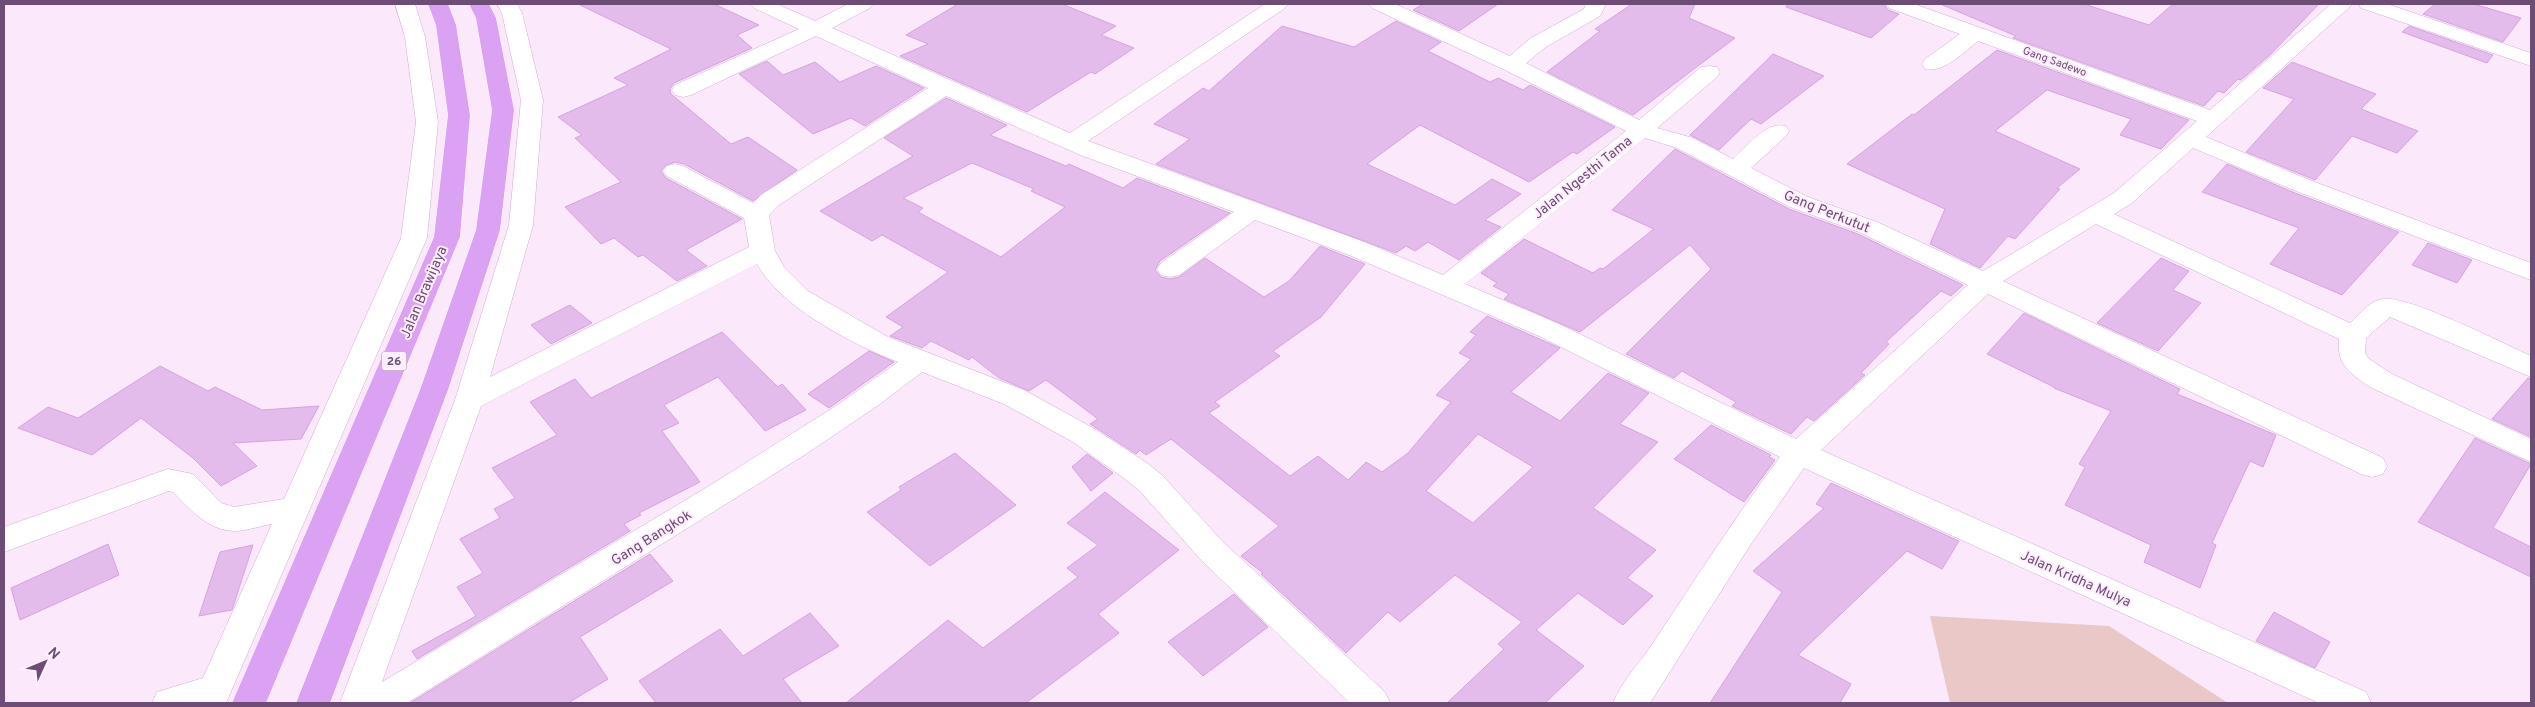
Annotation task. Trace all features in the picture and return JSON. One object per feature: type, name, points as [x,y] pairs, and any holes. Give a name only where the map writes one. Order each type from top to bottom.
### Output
[{"type":"highway","name":"Jalan Brawijaya","points":[[249,703],[447,236],[459,115],[446,24],[438,4]]},
{"type":"highway","points":[[313,703],[434,390],[488,230],[503,110],[486,18],[480,4]]},
{"type":"street","points":[[169,703],[212,696],[414,238],[427,122],[415,37],[405,4]]},
{"type":"street","points":[[357,703],[469,400],[521,225],[532,100],[512,13],[507,4]]},
{"type":"street","name":"Jalan Kridha Mulya","points":[[761,4],[944,87],[1072,142],[1358,249],[1549,330],[1798,453],[2354,703]]},
{"type":"street","points":[[683,90],[817,28],[863,4]]},
{"type":"street","points":[[1072,142],[1278,4]]},
{"type":"street","name":"Jalan Ngesthi Tama","points":[[1379,4],[1513,65],[1641,130],[1446,286]]},
{"type":"street","points":[[1513,65],[1518,57],[1593,12],[1596,4]]},
{"type":"street","name":"Gang Sadewo","points":[[1896,4],[2214,119]]},
{"type":"street","points":[[1630,703],[1658,664],[1738,538],[1798,453],[1995,274],[2124,198],[2343,4]]},
{"type":"street","points":[[2368,4],[2531,60]]},
{"type":"street","points":[[1933,64],[1977,32]]},
{"type":"street","points":[[1641,130],[1709,72]]},
{"type":"street","points":[[756,214],[770,200],[944,87]]},
{"type":"street","name":"Gang Perkutut","points":[[1641,130],[1685,143],[1799,202],[1868,227],[2372,466]]},
{"type":"street","points":[[1734,170],[1778,132]]},
{"type":"street","points":[[2192,139],[2304,186],[2531,272]]},
{"type":"street","points":[[675,171],[756,214]]},
{"type":"street","points":[[1170,269],[1252,210]]},
{"type":"street","points":[[756,214],[762,251],[774,272],[798,296],[878,344],[1014,397],[1083,435],[1136,471],[1151,483],[1212,551],[1312,643],[1373,703]]},
{"type":"street","points":[[2094,214],[2353,336]]},
{"type":"street","points":[[469,400],[762,251]]},
{"type":"street","points":[[2531,367],[2407,312],[2385,307],[2353,336],[2351,353],[2359,366],[2374,376],[2531,451]]},
{"type":"street","name":"Gang Bangkok","points":[[377,703],[566,591],[762,467],[889,384],[918,361]]},
{"type":"street","points":[[4,540],[168,480],[182,482],[210,511],[233,519],[294,509]]},
{"type":"shaded area","points":[[1930,616],[2109,626],[2228,703],[1950,703]]},
{"type":"building","points":[[578,4],[714,4],[759,25],[737,35],[752,48],[674,83],[670,89],[671,94],[731,144],[748,137],[797,170],[753,201],[684,164],[675,162],[666,165],[661,171],[666,178],[742,219],[686,250],[707,266],[677,281],[643,255],[638,257],[614,238],[601,244],[565,207],[621,182],[575,138],[582,135],[558,117],[628,85],[614,78],[671,49]]},
{"type":"building","points":[[958,4],[1062,4],[1116,26],[1101,35],[1134,48],[1095,74],[1091,72],[1027,112],[900,56],[928,44],[906,35]]},
{"type":"building","points":[[1423,4],[1498,4],[1459,31],[1413,10]]},
{"type":"building","points":[[1632,4],[1695,4],[1689,18],[1735,38],[1633,115],[1547,72],[1600,31],[1595,29]]},
{"type":"building","points":[[1787,4],[1884,4],[1888,10],[1899,14],[1871,38],[1786,7]]},
{"type":"building","points":[[1940,4],[2084,4],[2149,25],[2173,4],[2319,4],[2271,54],[2241,80],[2238,79],[2224,93],[2218,91],[2204,106],[2013,38],[2016,36]]},
{"type":"building","points":[[2435,4],[2474,4],[2521,18],[2503,42],[2423,14]]},
{"type":"building","points":[[1396,21],[1441,42],[1428,51],[1490,82],[1498,78],[1523,90],[1530,85],[1615,127],[1577,154],[1573,152],[1529,182],[1420,125],[1367,164],[1455,205],[1492,179],[1521,194],[1485,220],[1501,227],[1459,260],[1428,242],[1415,251],[1406,246],[1396,253],[1156,164],[1190,139],[1154,124],[1203,88],[1209,91],[1282,26],[1354,47]]},
{"type":"building","points":[[2409,26],[2493,55],[2487,63],[2402,32]]},
{"type":"building","points":[[1997,50],[2189,120],[2161,149],[2120,135],[2131,119],[2047,90],[1995,131],[2080,169],[2057,188],[2060,189],[2015,239],[2008,236],[1980,268],[1930,244],[1945,209],[1847,164],[1912,114],[1914,115]]},
{"type":"building","points":[[1773,54],[1824,76],[1761,124],[1751,119],[1719,150],[1690,135]]},
{"type":"building","points":[[767,61],[783,75],[815,62],[840,82],[876,66],[924,88],[865,126],[851,118],[813,134],[739,74]]},
{"type":"building","points":[[2292,62],[2376,94],[2361,109],[2418,131],[2397,153],[2352,136],[2315,180],[2246,152],[2294,99],[2263,88]]},
{"type":"building","points":[[946,98],[1007,125],[990,135],[1066,166],[1069,164],[1123,188],[1137,178],[1230,213],[1160,261],[1155,270],[1161,277],[1170,279],[1179,277],[1205,258],[1264,297],[1289,281],[1320,246],[1365,264],[1321,317],[1273,351],[1280,356],[1215,402],[1220,406],[1209,413],[1290,476],[1318,456],[1348,480],[1366,462],[1382,472],[1408,453],[1451,402],[1436,395],[1471,359],[1459,353],[1476,335],[1470,332],[1487,316],[1560,348],[1511,392],[1560,421],[1608,373],[1649,393],[1620,424],[1658,442],[1593,508],[1656,550],[1627,578],[1653,596],[1623,625],[1578,593],[1536,630],[1584,666],[1545,703],[1447,703],[1504,649],[1498,644],[1522,622],[1455,575],[1400,622],[1388,612],[1346,653],[1261,574],[1263,573],[1241,556],[1279,526],[1171,439],[1146,455],[1140,450],[1136,454],[1090,424],[1098,419],[1046,380],[1029,391],[999,378],[972,357],[969,360],[931,341],[922,348],[890,336],[903,327],[886,317],[948,272],[882,235],[872,241],[820,211],[913,156],[884,138]],"holes":[[[972,163],[1034,189],[1031,191],[1065,207],[1001,257],[918,212],[923,208],[903,198]],[[1478,434],[1533,467],[1473,523],[1426,491]]]},
{"type":"building","points":[[1675,149],[1789,209],[1858,234],[1963,285],[1951,296],[1941,291],[1886,342],[1889,344],[1861,373],[1865,375],[1814,421],[1807,417],[1791,434],[1732,406],[1736,402],[1682,371],[1674,378],[1626,354],[1711,269],[1690,245],[1580,332],[1504,299],[1509,294],[1493,286],[1497,283],[1481,273],[1524,239],[1593,273],[1600,268],[1603,269],[1654,229],[1612,210]]},
{"type":"building","points":[[2227,164],[2295,193],[2399,232],[2342,295],[2270,264],[2299,228],[2202,192]]},
{"type":"building","points":[[2428,243],[2472,260],[2457,283],[2412,265]]},
{"type":"building","points":[[2161,258],[2189,271],[2173,290],[2201,303],[2158,351],[2097,323]]},
{"type":"building","points":[[570,305],[592,323],[551,344],[531,325]]},
{"type":"building","points":[[2024,313],[2180,389],[2177,394],[2276,435],[2263,467],[2250,461],[2212,543],[2216,545],[2200,588],[2144,562],[2151,545],[2065,505],[2085,467],[2079,464],[2111,411],[2054,388],[1987,354]]},
{"type":"building","points":[[722,332],[778,387],[782,384],[806,410],[765,431],[718,377],[664,405],[679,423],[662,431],[700,482],[639,513],[641,515],[624,524],[630,531],[417,659],[412,651],[476,616],[457,587],[483,573],[460,539],[500,518],[494,509],[515,498],[492,468],[557,435],[530,402],[575,379],[591,398]]},
{"type":"building","points":[[869,351],[894,362],[829,408],[808,394]]},
{"type":"building","points":[[160,366],[208,391],[215,387],[262,410],[319,406],[301,439],[233,443],[257,466],[221,486],[193,458],[141,418],[92,455],[18,428],[48,407],[78,418]]},
{"type":"building","points":[[2528,378],[2531,379],[2531,437],[2492,419]]},
{"type":"building","points":[[1711,425],[1771,455],[1769,457],[1775,460],[1744,502],[1674,459]]},
{"type":"building","points":[[2475,438],[2531,464],[2493,528],[2531,547],[2531,577],[2418,522]]},
{"type":"building","points":[[955,453],[1016,505],[930,566],[867,512],[901,490],[899,487]]},
{"type":"building","points":[[1087,454],[1113,473],[1091,491],[1072,467]]},
{"type":"building","points":[[1831,483],[1959,541],[1942,569],[1907,551],[1798,655],[1851,684],[1840,703],[1710,703],[1782,592],[1753,571],[1824,508],[1816,504]]},
{"type":"building","points":[[1105,492],[1179,550],[1098,614],[1119,633],[1026,703],[846,703],[948,620],[983,648],[1078,577],[1067,568],[1098,545],[1067,523]]},
{"type":"building","points":[[108,544],[119,575],[20,620],[11,588]]},
{"type":"building","points":[[253,545],[232,610],[199,616],[220,552]]},
{"type":"building","points":[[650,554],[673,581],[580,637],[608,679],[568,703],[410,703]]},
{"type":"building","points":[[1234,594],[1268,627],[1203,676],[1168,642]]},
{"type":"building","points":[[2274,612],[2330,642],[2315,668],[2256,641]]},
{"type":"building","points":[[810,613],[839,646],[783,679],[802,703],[656,703],[639,681],[720,629],[743,656]]}]
